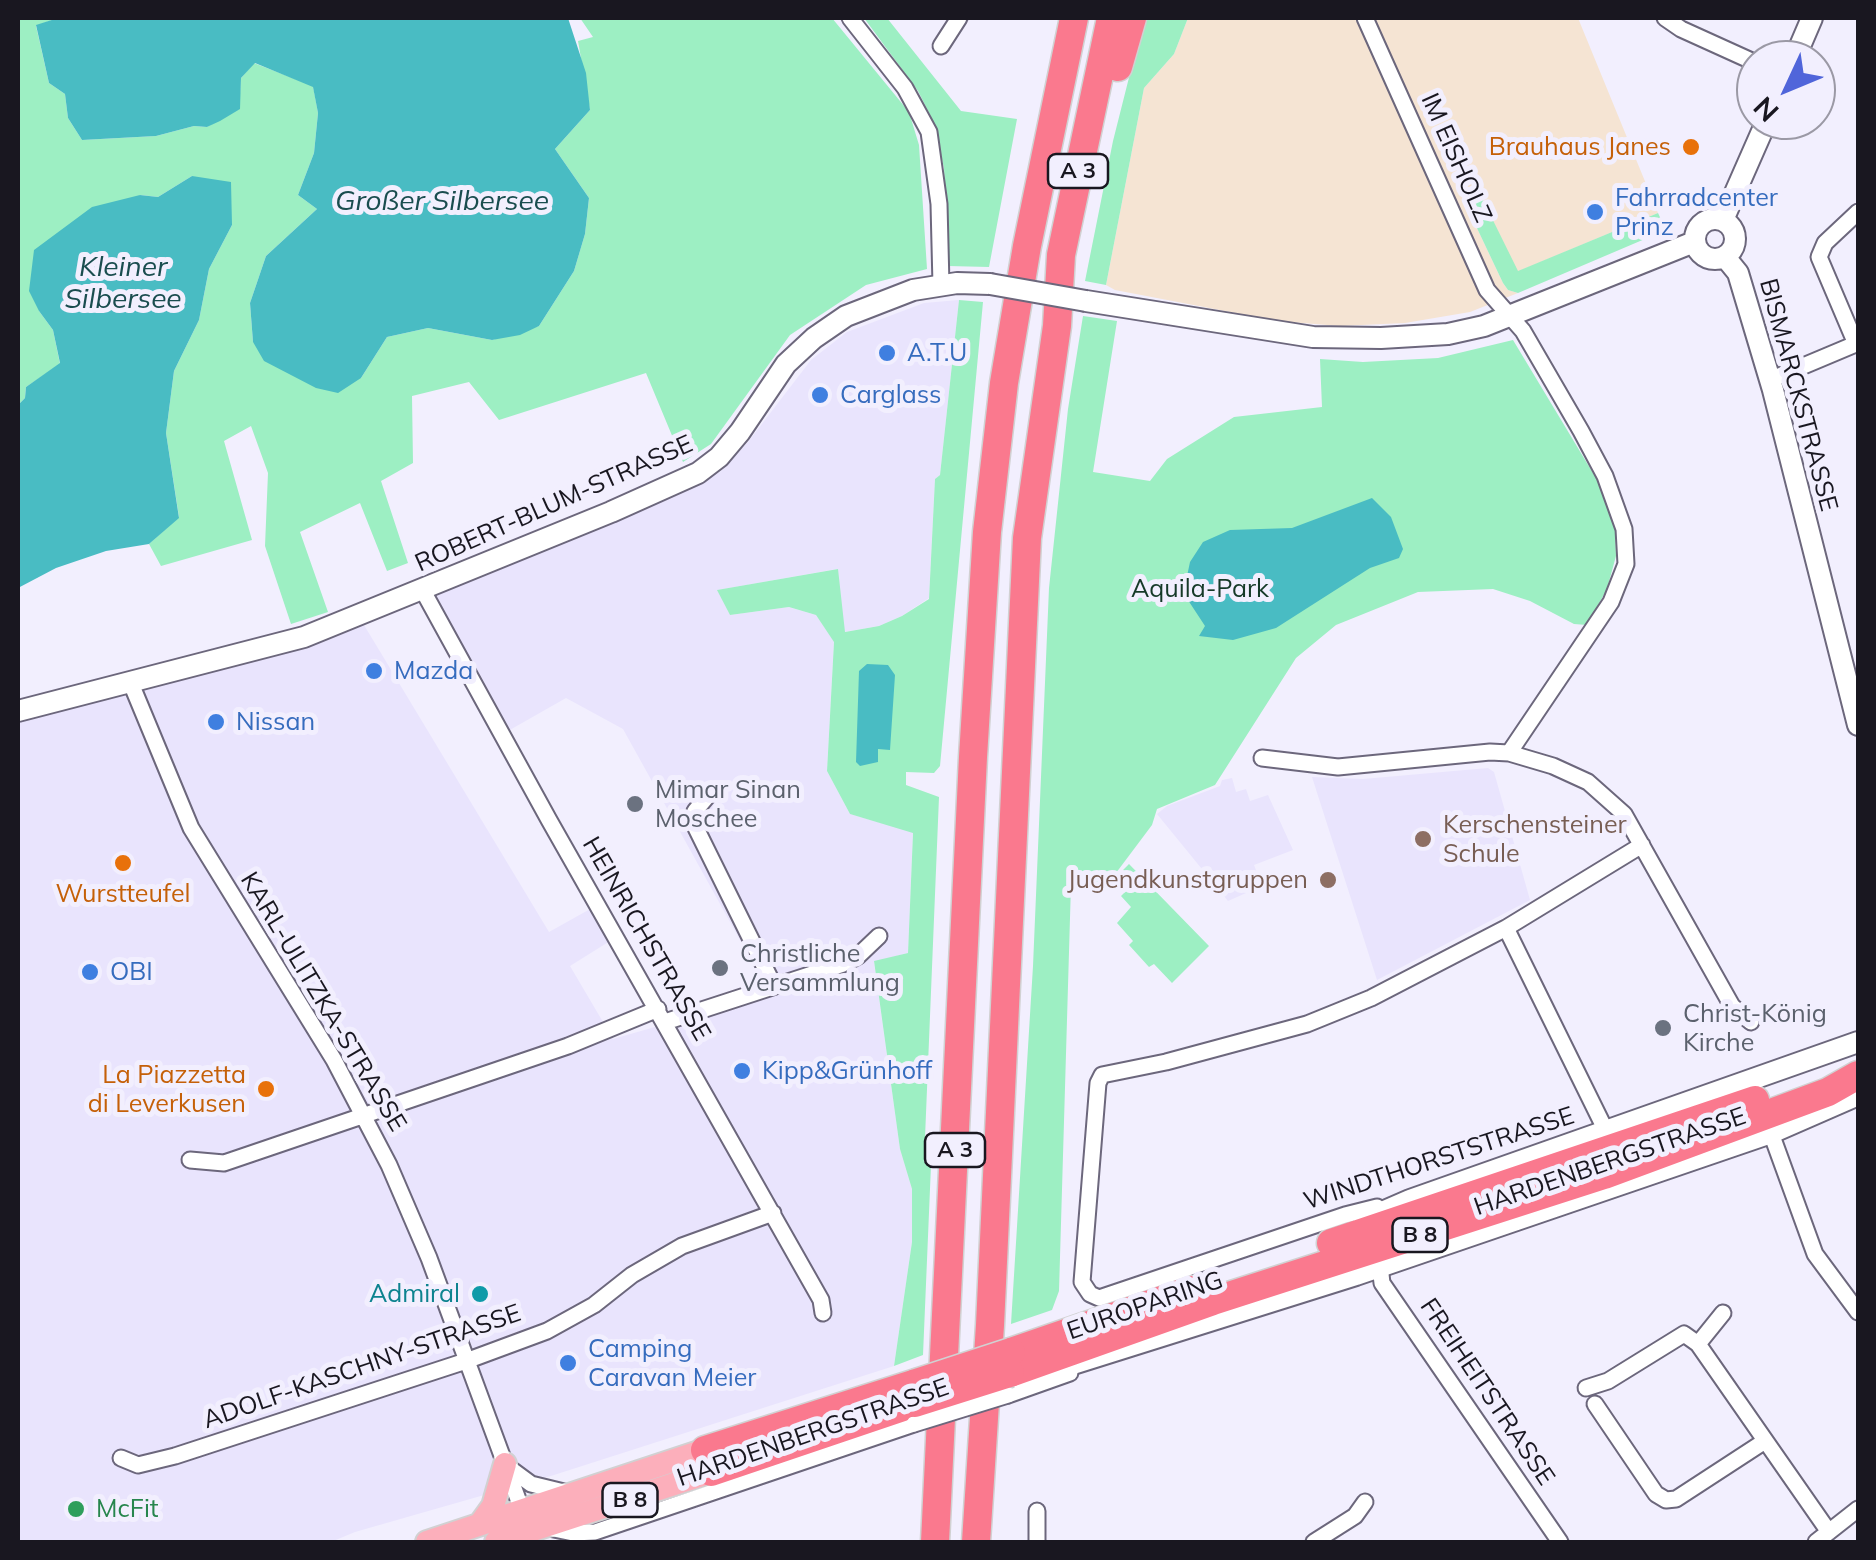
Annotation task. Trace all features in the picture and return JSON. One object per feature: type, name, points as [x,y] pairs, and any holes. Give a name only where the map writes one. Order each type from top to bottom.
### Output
[{"type":"highway","name":"A 3","points":[[935,1542],[986,532],[1004,383],[1027,246],[1074,18]]},
{"type":"highway","name":"A 3","points":[[976,1542],[1027,538],[1057,326],[1061,255],[1111,18]]},
{"type":"highway","points":[[1057,326],[1076,268],[1132,18]]},
{"type":"highway","name":"EUROPARING","points":[[1005,1376],[1335,1242],[1741,1104],[1858,1059]]},
{"type":"highway","name":"EUROPARING","points":[[708,1461],[1005,1376],[1213,1301],[1604,1175],[1828,1092],[1858,1075]]},
{"type":"main road","points":[[1723,220],[1758,140]]},
{"type":"main road","points":[[1714,218],[1723,220],[1730,225],[1735,242],[1725,257],[1706,258],[1694,242],[1699,225],[1714,218]]},
{"type":"main road","name":"ROBERT-BLUM-STRASSE","points":[[18,711],[304,637],[698,473],[719,457],[786,364],[814,338],[846,316],[913,290],[990,284],[1332,338],[1448,334],[1484,326],[1694,242]]},
{"type":"main road","name":"BISMARCKSTRASSE","points":[[1725,257],[1738,273],[1770,380],[1858,725]]},
{"type":"main road","name":"WINDTHORSTSTRASSE","points":[[1410,1200],[1858,1042]]},
{"type":"main road","name":"HARDENBERGSTRASSE","points":[[1005,1376],[1089,1361],[1380,1266],[1772,1133],[1858,1095]]},
{"type":"main road","points":[[1335,1242],[1355,1223],[1410,1200]]},
{"type":"main road","name":"EUROPARING","points":[[428,1542],[575,1494],[708,1461]]},
{"type":"main road","name":"EUROPARING","points":[[496,1542],[539,1534],[708,1461]]},
{"type":"main road","points":[[480,1524],[493,1506],[505,1464]]},
{"type":"main road","points":[[522,1510],[539,1534]]},
{"type":"main road","points":[[570,1538],[588,1514]]},
{"type":"street","points":[[850,18],[905,88],[929,132],[939,204],[941,285]]},
{"type":"street","points":[[941,46],[959,18]]},
{"type":"street","name":"IM EISHOLZ","points":[[1365,18],[1487,290],[1529,341],[1605,476],[1620,511],[1627,545],[1622,580],[1605,614],[1509,753]]},
{"type":"street","points":[[1664,18],[1736,54]]},
{"type":"street","points":[[1770,380],[1857,344],[1820,257],[1825,243],[1858,212]]},
{"type":"street","name":"HEINRICHSTRASSE","points":[[422,589],[548,820],[773,1213],[821,1300],[823,1314]]},
{"type":"street","name":"KARL-ULITZKA-STRASSE","points":[[130,682],[191,828],[364,1115],[416,1226],[522,1510]]},
{"type":"street","points":[[1262,758],[1338,767],[1509,753],[1588,782],[1624,814],[1732,1006],[1751,1022]]},
{"type":"street","points":[[711,792],[694,811],[696,826],[774,986]]},
{"type":"street","points":[[1606,1131],[1506,928],[1642,845]]},
{"type":"street","name":"WINDTHORSTSTRASSE","points":[[1410,1200],[1345,1214],[1099,1298],[1090,1294],[1082,1282],[1092,1134],[1102,1075],[1306,1024],[1402,984],[1506,928]]},
{"type":"street","points":[[190,1160],[224,1164],[662,1015],[843,964],[879,936]]},
{"type":"street","points":[[1772,1133],[1815,1254],[1858,1312]]},
{"type":"street","name":"ADOLF-KASCHNY-STRASSE","points":[[121,1458],[138,1465],[175,1456],[547,1331],[682,1246],[773,1213]]},
{"type":"street","name":"FREIHEITSTRASSE","points":[[1380,1266],[1382,1282],[1560,1542]]},
{"type":"street","points":[[1693,1339],[1723,1313]]},
{"type":"street","points":[[1586,1388],[1608,1381],[1684,1334],[1693,1339],[1766,1441],[1822,1537],[1858,1509]]},
{"type":"street","name":"HARDENBERGSTRASSE","points":[[539,1534],[570,1538],[678,1506],[915,1404]]},
{"type":"street","points":[[1595,1404],[1656,1494],[1666,1500],[1676,1499],[1766,1441]]},
{"type":"street","points":[[505,1464],[531,1484],[575,1494]]},
{"type":"street","points":[[1314,1542],[1355,1516],[1365,1502]]},
{"type":"street","points":[[1037,1542],[1038,1510]]},
{"type":"shaded area","points":[[1188,18],[1578,18],[1658,213],[1517,272],[1482,198],[1466,205],[1503,283],[1508,290],[1518,293],[1470,312],[1405,323],[1340,326],[1277,321],[1115,290],[1106,285],[1144,88],[1174,54]]},
{"type":"shaded area","points":[[959,300],[940,475],[935,479],[929,598],[879,626],[844,632],[837,569],[718,590],[730,615],[789,607],[816,615],[834,641],[827,771],[850,814],[913,832],[908,953],[874,962],[900,1149],[912,1189],[912,1242],[894,1366],[331,1542],[18,1542],[18,721],[263,658],[364,625],[549,932],[592,908],[610,941],[570,966],[613,1039],[770,994],[623,729],[566,698],[508,731],[431,594],[720,472],[811,360],[847,332],[924,303]]},
{"type":"shaded area","name":"Kerschensteiner Schule","points":[[1488,768],[1494,772],[1530,900],[1377,980],[1312,777],[1363,779]]},
{"type":"shaded area","points":[[1232,778],[1236,792],[1246,789],[1250,801],[1268,795],[1293,850],[1254,865],[1262,886],[1228,901],[1157,814]]},
{"type":"green space","points":[[18,18],[58,18],[36,26],[49,83],[65,94],[68,118],[82,140],[156,136],[194,126],[207,127],[239,109],[241,78],[254,63],[313,86],[318,113],[314,153],[298,195],[317,209],[266,256],[250,303],[253,342],[361,378],[387,337],[428,328],[492,340],[539,326],[574,271],[585,234],[589,198],[555,149],[590,110],[578,41],[593,37],[580,18],[832,18],[909,112],[919,145],[927,269],[866,285],[790,335],[711,444],[683,462],[646,373],[499,420],[469,382],[412,396],[413,463],[381,481],[408,563],[387,571],[360,503],[300,532],[328,612],[291,624],[265,546],[268,473],[251,426],[224,441],[252,540],[161,566],[149,544],[179,517],[166,433],[174,371],[199,320],[209,269],[232,225],[192,176],[158,197],[140,195],[39,311],[53,330],[60,364],[26,387],[25,398],[18,405]]},
{"type":"green space","points":[[864,18],[887,18],[961,111],[1017,119],[989,267],[948,266],[944,168],[934,123],[918,91]]},
{"type":"green space","points":[[1144,18],[1188,18],[1174,54],[1144,88],[1106,285],[1085,281],[1113,141]]},
{"type":"green space","points":[[1482,198],[1518,271],[1658,213],[1666,230],[1518,293],[1508,290],[1503,283],[1466,205]]},
{"type":"green space","points":[[959,300],[983,302],[940,766],[934,773],[906,772],[906,785],[939,797],[924,1162],[931,1165],[923,1355],[894,1366],[912,1242],[912,1189],[900,1149],[874,961],[908,953],[913,833],[850,814],[827,771],[834,642],[816,615],[789,607],[730,615],[717,590],[838,569],[845,632],[879,626],[929,599],[935,479],[940,475]]},
{"type":"green space","name":"Aquila-Park","points":[[1083,316],[1117,321],[1093,472],[1150,481],[1167,459],[1234,417],[1322,407],[1320,359],[1363,362],[1438,358],[1513,340],[1605,493],[1615,525],[1616,556],[1607,589],[1587,625],[1574,624],[1530,601],[1493,589],[1418,592],[1336,625],[1296,658],[1215,785],[1157,809],[1152,825],[1101,893],[1071,884],[1059,1291],[1052,1310],[1011,1324],[1033,966],[1049,588],[1068,409]]},
{"type":"green space","points":[[1129,864],[1209,946],[1172,983],[1154,964],[1149,967],[1129,945],[1133,941],[1117,923],[1131,907],[1121,896],[1134,883],[1122,871]]},
{"type":"water","name":"Großer Silbersee","points":[[58,18],[568,18],[586,73],[590,110],[555,149],[589,198],[585,234],[574,271],[539,326],[520,335],[492,340],[428,328],[387,337],[361,378],[338,393],[316,388],[264,361],[253,342],[250,303],[266,256],[317,209],[298,195],[314,153],[318,113],[313,87],[255,63],[241,78],[240,109],[207,127],[194,126],[156,136],[82,140],[68,118],[65,94],[49,83],[36,25]]},
{"type":"water","name":"Kleiner Silbersee","points":[[192,176],[231,182],[232,225],[209,269],[199,320],[174,371],[166,433],[179,518],[149,544],[106,551],[56,568],[18,588],[18,405],[25,398],[26,387],[60,363],[53,330],[29,291],[34,250],[92,207],[140,195],[158,197]]},
{"type":"water","points":[[1372,498],[1391,517],[1403,549],[1399,558],[1370,568],[1276,628],[1233,640],[1199,636],[1205,626],[1186,597],[1186,581],[1190,562],[1203,542],[1230,530],[1292,528]]},
{"type":"water","points":[[867,664],[888,665],[895,675],[890,750],[878,749],[878,762],[860,766],[856,762],[859,671]]},
{"type":"place","name":"Brauhaus Janes","points":[[1691,147]]},
{"type":"place","name":"Fahrradcenter Prinz","points":[[1595,212]]},
{"type":"place","name":"A.T.U","points":[[887,353]]},
{"type":"place","name":"Carglass","points":[[820,395]]},
{"type":"place","name":"Mazda","points":[[374,671]]},
{"type":"place","name":"Nissan","points":[[216,722]]},
{"type":"place","name":"Mimar Sinan Moschee","points":[[635,804]]},
{"type":"place","name":"Kerschensteiner Schule","points":[[1423,839]]},
{"type":"place","name":"Wurstteufel","points":[[123,863]]},
{"type":"place","name":"Jugendkunstgruppen","points":[[1328,880]]},
{"type":"place","name":"Christliche Versammlung","points":[[720,968]]},
{"type":"place","name":"OBI","points":[[90,972]]},
{"type":"place","name":"Christ-König Kirche","points":[[1663,1028]]},
{"type":"place","name":"Kipp&Grünhoff","points":[[742,1071]]},
{"type":"place","name":"La Piazzetta di Leverkusen","points":[[266,1089]]},
{"type":"place","name":"Admiral","points":[[480,1294]]},
{"type":"place","name":"Camping Caravan Meier","points":[[568,1363]]},
{"type":"place","name":"McFit","points":[[76,1509]]}]
